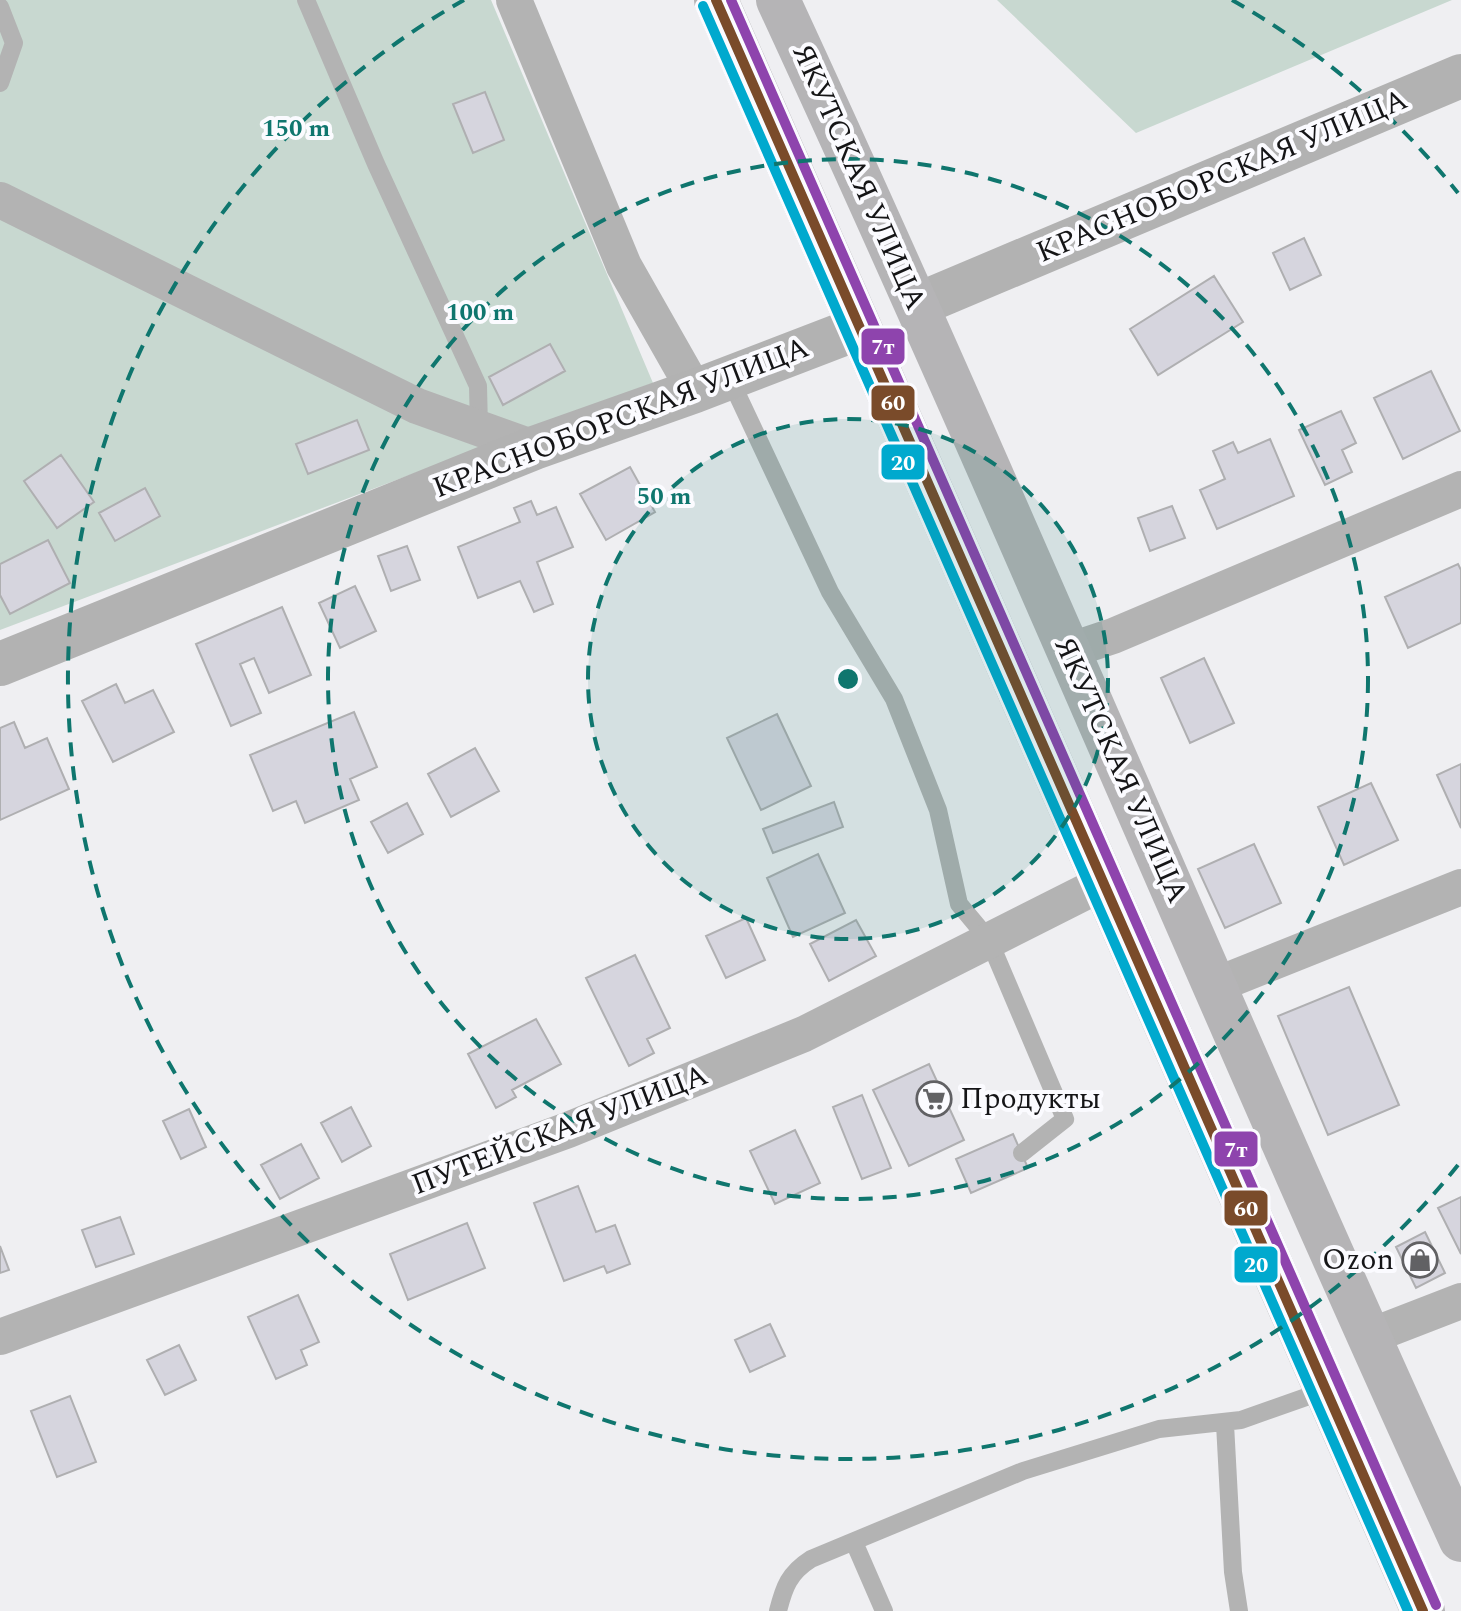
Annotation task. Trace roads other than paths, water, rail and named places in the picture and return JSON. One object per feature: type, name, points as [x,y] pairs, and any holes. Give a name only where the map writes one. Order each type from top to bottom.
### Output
[{"type":"main road","name":"ЯКУТСКАЯ УЛИЦА","points":[[716,0],[1423,1611]]},
{"type":"main road","name":"ЯКУТСКАЯ УЛИЦА","points":[[778,0],[917,305],[1368,1337],[1461,1540]]},
{"type":"main road","name":"КРАСНОБОРСКАЯ УЛИЦА","points":[[859,328],[917,305]]},
{"type":"street","points":[[514,0],[624,266],[712,384]]},
{"type":"street","name":"КРАСНОБОРСКАЯ УЛИЦА","points":[[917,305],[1461,76]]},
{"type":"street","points":[[0,200],[417,406],[534,448]]},
{"type":"street","name":"КРАСНОБОРСКАЯ УЛИЦА","points":[[0,664],[534,448],[859,328]]},
{"type":"street","points":[[1068,651],[1113,636],[1461,489]]},
{"type":"street","name":"ПУТЕЙСКАЯ УЛИЦА","points":[[0,1337],[613,1112],[804,1034],[1103,883]]},
{"type":"street","points":[[1216,985],[1461,887]]},
{"type":"street","points":[[1368,1337],[1461,1301]]},
{"type":"lane","points":[[306,0],[376,164],[478,386],[479,428]]},
{"type":"lane","points":[[0,7],[14,43],[0,83]]},
{"type":"lane","points":[[712,384],[894,699],[938,810],[959,904],[989,940],[1065,1119],[1022,1153]]},
{"type":"lane","points":[[778,1611],[788,1578],[798,1567],[1023,1471],[1159,1429],[1225,1424],[1326,1390]]},
{"type":"lane","points":[[1225,1424],[1233,1572],[1239,1611]]},
{"type":"lane","points":[[854,1542],[884,1611]]},
{"type":"place","name":"Продукты","points":[[934,1099]]},
{"type":"place","name":"Ozon","points":[[1420,1260]]}]
